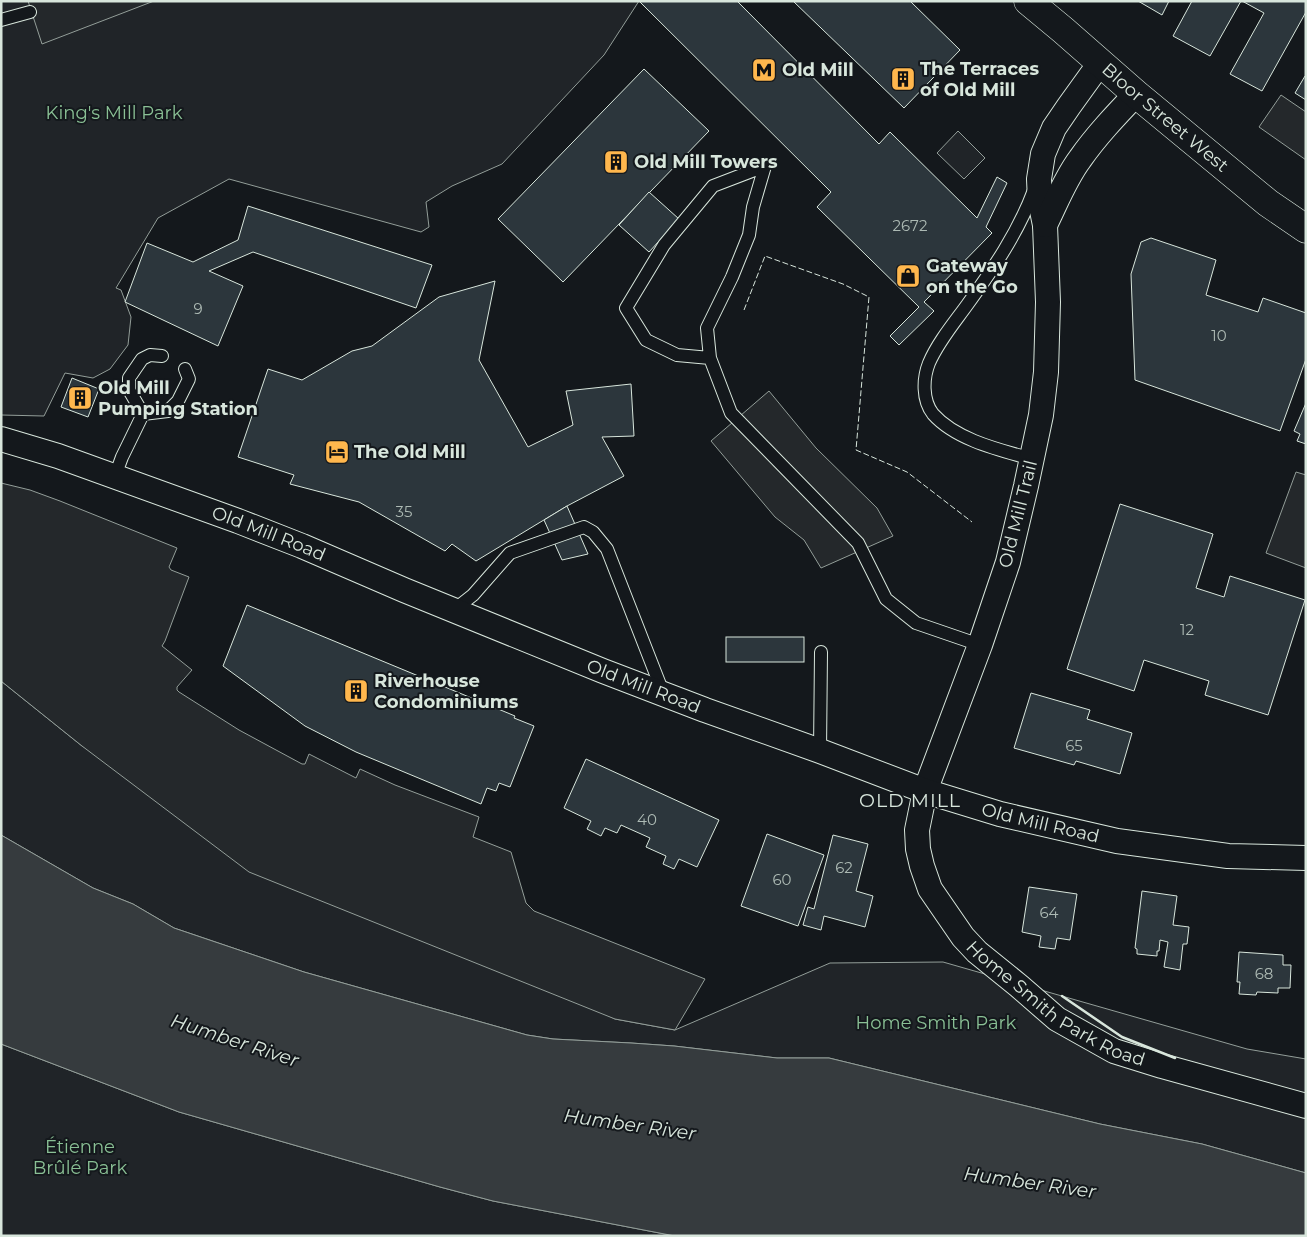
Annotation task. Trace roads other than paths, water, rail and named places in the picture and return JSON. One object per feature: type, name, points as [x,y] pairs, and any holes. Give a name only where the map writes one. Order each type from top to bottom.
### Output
[{"type":"main road","name":"Bloor Street West","points":[[1028,1],[1136,94],[1268,203],[1306,229]]},
{"type":"street","name":"Old Mill Trail","points":[[925,791],[980,645],[1008,562],[1041,416],[1046,372],[1048,302],[1045,225],[1040,201],[1039,179],[1043,154],[1054,128],[1100,63]]},
{"type":"street","name":"Old Mill Trail","points":[[1045,225],[1078,161],[1100,133],[1136,94]]},
{"type":"street","name":"Old Mill Road","points":[[1,439],[221,514],[302,546],[404,590],[664,694],[925,791],[1000,814],[1117,841],[1228,856],[1306,858]]},
{"type":"street","name":"Home Smith Park Road","points":[[925,791],[917,830],[918,849],[930,889],[949,918],[976,952],[1057,1019],[1114,1051],[1306,1106]]},
{"type":"lane","points":[[1,20],[30,12]]},
{"type":"lane","points":[[710,358],[677,354],[646,340],[626,308],[664,245],[713,186],[765,166],[753,207],[748,235],[732,277],[707,328],[710,358],[731,413],[858,543],[886,599],[916,623],[980,645]]},
{"type":"lane","points":[[1032,459],[963,436],[945,424],[932,412],[925,396],[925,380],[929,363],[937,348],[1016,231],[1039,179]]},
{"type":"lane","points":[[143,414],[130,390],[129,378],[142,359],[150,354],[162,356]]},
{"type":"lane","points":[[143,414],[168,411],[178,401],[189,379],[185,369]]},
{"type":"lane","points":[[114,476],[143,414]]},
{"type":"lane","points":[[454,610],[473,595],[510,553],[584,527],[593,532],[608,548],[664,694]]},
{"type":"lane","points":[[820,751],[821,652]]},
{"type":"water","name":"Humber River","points":[[1,835],[93,888],[133,904],[174,928],[304,972],[527,1035],[553,1039],[674,1046],[777,1058],[829,1058],[1100,1124],[1202,1144],[1306,1173],[1306,1236],[675,1236],[493,1201],[179,1112],[1,1044]]},
{"type":"place","name":"Old Mill","points":[[764,70]]},
{"type":"place","name":"The Terraces of Old Mill","points":[[903,79]]},
{"type":"place","name":"Old Mill Towers","points":[[616,162]]},
{"type":"place","name":"Gateway on the Go","points":[[908,276]]},
{"type":"place","name":"Old Mill Pumping Station","points":[[80,398]]},
{"type":"place","name":"The Old Mill","points":[[337,452]]},
{"type":"place","name":"Riverhouse Condominiums","points":[[356,691]]},
{"type":"district","name":"OLD MILL","points":[[910,800]]},
{"type":"park label","name":"King's Mill Park","points":[[114,113]]},
{"type":"park label","name":"Home Smith Park","points":[[936,1023]]},
{"type":"park label","name":"Étienne Brûlé Park","points":[[80,1157]]}]
